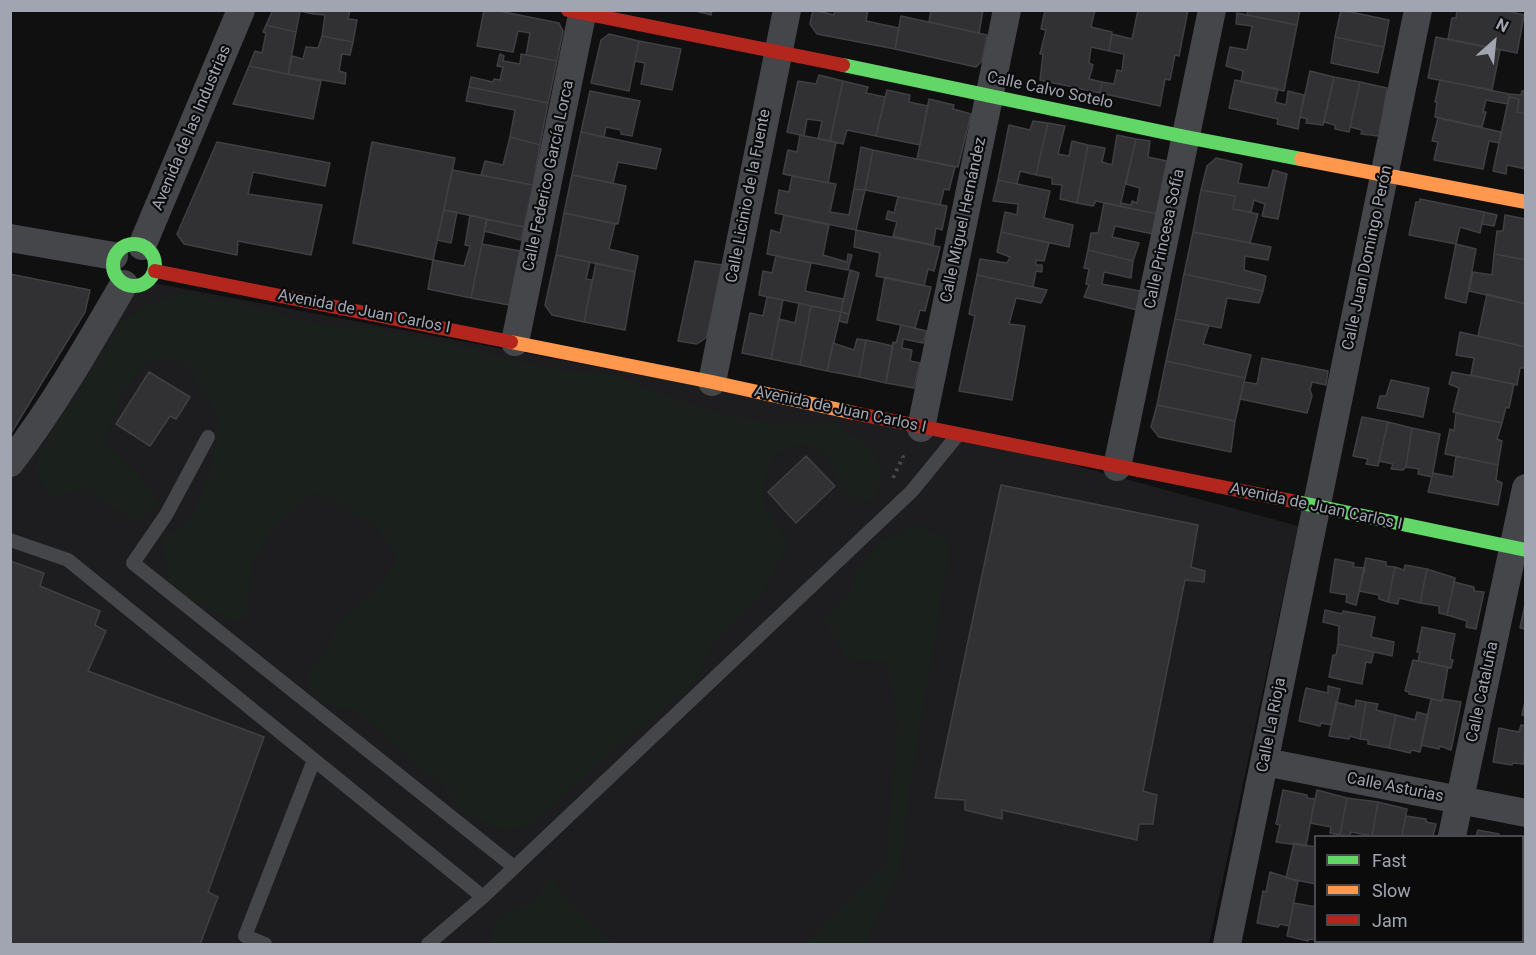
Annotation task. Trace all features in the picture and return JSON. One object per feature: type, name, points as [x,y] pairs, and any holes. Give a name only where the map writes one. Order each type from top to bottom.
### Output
[{"type":"street","name":"Avenida de las Industrias","points":[[148,258],[241,10]]},
{"type":"street","name":"Calle Licinio de la Fuente","points":[[712,382],[787,10]]},
{"type":"street","name":"Calle Miguel Hernández","points":[[921,428],[1007,10]]},
{"type":"street","name":"Calle Princesa Sofía","points":[[1117,467],[1212,10]]},
{"type":"street","name":"Calle Juan Domingo Perón","points":[[1316,506],[1418,10]]},
{"type":"street","name":"Calle Calvo Sotelo","points":[[578,12],[778,51],[1186,137],[1526,202]]},
{"type":"street","name":"Calle Federico García Lorca","points":[[515,342],[578,12]]},
{"type":"street","points":[[10,238],[114,256]]},
{"type":"street","points":[[129,244],[148,258],[152,276],[143,285],[130,286],[119,282],[113,272],[114,256],[129,244]]},
{"type":"street","name":"Avenida de Juan Carlos I","points":[[148,258],[515,342],[921,428],[1520,549]]},
{"type":"street","points":[[10,463],[35,431],[67,382],[124,284]]},
{"type":"street","name":"Calle Cataluña","points":[[1452,835],[1520,549],[1526,488]]},
{"type":"street","name":"Calle La Rioja","points":[[1227,945],[1316,506]]},
{"type":"street","name":"Calle Asturias","points":[[1265,762],[1526,813]]},
{"type":"lane","points":[[428,945],[483,897],[912,491],[957,435]]},
{"type":"lane","points":[[208,437],[166,515],[133,563],[514,867]]},
{"type":"lane","points":[[10,540],[68,560],[483,897]]},
{"type":"lane","points":[[265,945],[245,936],[314,760]]},
{"type":"shaded area","points":[[148,282],[975,438],[1298,526],[1209,944],[11,944],[10,463],[137,287]]},
{"type":"shaded area","points":[[178,293],[238,303],[320,325],[389,330],[553,369],[615,375],[671,398],[713,411],[769,423],[834,423],[870,446],[883,480],[870,501],[846,494],[828,457],[806,442],[773,455],[763,482],[763,502],[788,543],[759,597],[711,645],[697,679],[532,824],[505,831],[464,813],[441,784],[358,711],[316,702],[306,676],[327,650],[340,621],[377,590],[398,559],[376,526],[332,498],[312,492],[272,529],[251,566],[248,609],[236,622],[170,588],[161,539],[190,521],[210,474],[219,416],[183,362],[150,358],[120,395],[104,440],[137,473],[159,505],[134,522],[85,487],[54,499],[34,470],[41,450],[120,324],[144,307]]},
{"type":"shaded area","points":[[919,524],[947,540],[947,562],[913,765],[899,871],[864,944],[805,944],[886,866],[898,720],[887,662],[846,658],[823,617],[845,600],[859,568],[883,540]]},
{"type":"shaded area","points":[[550,877],[585,919],[614,944],[489,944],[499,916],[535,901]]},
{"type":"building","points":[[273,10],[314,10],[313,14],[300,11],[296,32],[266,25]]},
{"type":"building","points":[[314,10],[350,10],[348,19],[357,20],[353,42],[322,36],[325,15],[313,14]]},
{"type":"building","points":[[484,10],[559,23],[563,31],[557,61],[526,55],[530,33],[518,31],[513,52],[477,46]]},
{"type":"building","points":[[692,10],[712,10],[711,15]]},
{"type":"building","points":[[813,10],[834,15],[835,10],[868,10],[866,21],[899,28],[895,49],[817,34],[810,24]]},
{"type":"building","points":[[931,10],[983,10],[979,33],[929,22]]},
{"type":"building","points":[[1045,10],[1095,10],[1091,27],[1112,32],[1109,51],[1091,47],[1089,63],[1093,65],[1089,79],[1102,82],[1100,93],[1040,80],[1043,54],[1040,54],[1046,30],[1041,29]]},
{"type":"building","points":[[1138,10],[1188,10],[1179,56],[1175,55],[1170,80],[1165,79],[1160,106],[1100,93],[1102,82],[1114,84],[1117,70],[1122,71],[1124,54],[1109,51],[1112,34],[1132,39]]},
{"type":"building","points":[[1248,10],[1300,10],[1297,25],[1247,15]]},
{"type":"building","points":[[1341,10],[1389,20],[1384,47],[1335,37]]},
{"type":"building","points":[[1457,10],[1503,10],[1524,15],[1517,53],[1448,39],[1452,18],[1456,18]]},
{"type":"building","points":[[1237,13],[1297,25],[1284,91],[1241,82],[1243,71],[1226,66],[1230,47],[1247,50],[1252,26],[1236,24]]},
{"type":"building","points":[[901,16],[987,35],[982,61],[976,67],[895,49]]},
{"type":"building","points":[[266,25],[296,32],[288,74],[249,66],[255,51],[262,53],[266,33],[263,32]]},
{"type":"building","points":[[609,34],[639,41],[629,91],[591,83],[601,40]]},
{"type":"building","points":[[322,36],[353,42],[350,55],[342,54],[339,71],[346,73],[345,84],[288,74],[292,56],[303,59],[306,47],[318,48]]},
{"type":"building","points":[[1335,37],[1384,47],[1378,73],[1331,63]]},
{"type":"building","points":[[1436,37],[1500,50],[1492,90],[1428,78]]},
{"type":"building","points":[[639,41],[681,49],[672,90],[641,84],[645,63],[635,61]]},
{"type":"building","points":[[500,54],[504,56],[503,61],[520,64],[521,54],[557,61],[548,103],[469,87],[471,77],[493,82],[494,79],[500,80],[503,67],[497,66]]},
{"type":"building","points":[[249,66],[321,81],[313,119],[233,104]]},
{"type":"building","points":[[1310,71],[1334,77],[1323,125],[1306,123],[1307,119],[1300,117]]},
{"type":"building","points":[[819,75],[843,81],[830,141],[818,139],[822,121],[807,119],[804,136],[787,132],[798,81],[816,84]]},
{"type":"building","points":[[1334,77],[1360,82],[1349,132],[1335,129],[1335,125],[1324,122]]},
{"type":"building","points":[[1235,80],[1278,89],[1275,102],[1286,105],[1288,91],[1304,95],[1298,129],[1277,124],[1278,119],[1229,108]]},
{"type":"building","points":[[1440,80],[1509,94],[1508,104],[1486,100],[1482,127],[1435,117],[1437,102],[1435,102]]},
{"type":"building","points":[[843,81],[868,87],[866,93],[885,97],[876,136],[847,130],[843,144],[830,141]]},
{"type":"building","points":[[1360,82],[1387,88],[1379,136],[1361,134],[1362,130],[1350,127]]},
{"type":"building","points":[[469,87],[548,103],[540,145],[510,137],[515,110],[466,101]]},
{"type":"building","points":[[887,90],[910,95],[909,102],[928,106],[920,145],[876,136]]},
{"type":"building","points":[[590,91],[640,101],[632,136],[621,134],[621,130],[606,127],[604,137],[581,132]]},
{"type":"building","points":[[1522,91],[1526,91],[1526,114],[1517,112],[1519,99],[1509,97],[1509,94],[1521,95]]},
{"type":"building","points":[[1509,97],[1519,99],[1517,112],[1526,114],[1526,169],[1507,165],[1506,174],[1493,171]]},
{"type":"building","points":[[929,99],[954,105],[953,109],[971,114],[958,167],[917,159]]},
{"type":"building","points":[[1438,118],[1501,132],[1499,143],[1489,141],[1483,169],[1434,160],[1438,142],[1432,141]]},
{"type":"building","points":[[1033,121],[1048,123],[1036,175],[1020,171],[1017,184],[998,180],[1009,125],[1030,130]]},
{"type":"building","points":[[1048,123],[1065,126],[1058,154],[1069,156],[1072,141],[1088,145],[1077,203],[1060,199],[1062,185],[1052,184],[1052,178],[1036,175]]},
{"type":"building","points":[[581,132],[661,149],[656,169],[618,162],[613,183],[572,175]]},
{"type":"building","points":[[800,135],[836,142],[828,183],[783,174],[788,150],[797,152]]},
{"type":"building","points":[[1117,135],[1136,139],[1120,206],[1096,201],[1093,206],[1077,203],[1088,145],[1105,148],[1102,162],[1112,165]]},
{"type":"building","points":[[510,137],[540,145],[533,185],[481,175],[485,161],[503,165]]},
{"type":"building","points":[[1136,139],[1150,141],[1148,157],[1167,161],[1157,214],[1120,206],[1121,203],[1131,205],[1132,201],[1137,203],[1140,188],[1126,184]]},
{"type":"building","points":[[217,142],[330,163],[325,186],[253,172],[248,194],[322,205],[311,255],[238,241],[237,255],[184,244],[177,234]]},
{"type":"building","points":[[372,142],[455,158],[433,260],[353,243]]},
{"type":"building","points":[[861,147],[873,150],[865,190],[854,189]]},
{"type":"building","points":[[873,150],[955,167],[949,190],[944,189],[940,205],[865,190]]},
{"type":"building","points":[[1216,158],[1242,164],[1238,183],[1268,188],[1273,170],[1287,174],[1278,219],[1262,216],[1265,204],[1254,200],[1251,212],[1233,209],[1235,196],[1201,190],[1207,166]]},
{"type":"building","points":[[452,170],[533,185],[524,227],[444,210]]},
{"type":"building","points":[[572,175],[626,186],[618,224],[564,213]]},
{"type":"building","points":[[792,176],[836,184],[830,212],[849,215],[854,189],[865,190],[856,230],[775,213],[779,190],[789,192]]},
{"type":"building","points":[[998,180],[1050,191],[1044,218],[1073,225],[1069,247],[1001,232],[1005,212],[1017,215],[1018,204],[993,201]]},
{"type":"building","points":[[1201,190],[1235,196],[1233,209],[1258,214],[1250,243],[1193,232]]},
{"type":"building","points":[[898,197],[947,206],[942,230],[936,228],[933,245],[893,236],[897,222],[886,219],[888,211],[894,213]]},
{"type":"building","points":[[1420,199],[1484,212],[1480,233],[1460,227],[1456,244],[1409,235],[1416,202],[1420,202]]},
{"type":"building","points":[[1104,203],[1157,214],[1153,234],[1115,226],[1112,237],[1139,243],[1133,261],[1088,250],[1091,233],[1098,233]]},
{"type":"building","points":[[444,210],[457,212],[451,243],[437,240]]},
{"type":"building","points":[[1484,212],[1497,215],[1494,226],[1482,224]]},
{"type":"building","points":[[564,213],[615,224],[609,249],[638,256],[635,272],[556,255]]},
{"type":"building","points":[[470,215],[487,219],[471,298],[428,289],[433,260],[464,266],[470,246],[465,245]]},
{"type":"building","points":[[784,215],[829,225],[823,255],[847,262],[848,254],[852,255],[848,270],[767,254],[771,230],[780,233]]},
{"type":"building","points":[[1505,215],[1526,219],[1526,260],[1494,254],[1497,231],[1503,231]]},
{"type":"building","points":[[487,219],[524,227],[521,240],[484,231]]},
{"type":"building","points":[[856,230],[940,247],[934,271],[928,269],[924,286],[876,276],[880,253],[854,247]]},
{"type":"building","points":[[1001,232],[1049,243],[1044,261],[1036,260],[1036,265],[1042,265],[1042,272],[1036,271],[1033,287],[977,275],[980,259],[1007,263],[1010,257],[997,252]]},
{"type":"building","points":[[1193,232],[1271,247],[1268,260],[1245,256],[1244,270],[1266,276],[1263,291],[1184,274]]},
{"type":"building","points":[[482,244],[520,251],[509,305],[471,298]]},
{"type":"building","points":[[1456,244],[1476,249],[1466,303],[1445,298]]},
{"type":"building","points":[[1088,250],[1133,261],[1131,278],[1104,272],[1102,284],[1140,291],[1137,310],[1084,297],[1089,285],[1086,284],[1089,269],[1084,268]]},
{"type":"building","points":[[1494,254],[1526,260],[1526,304],[1469,291],[1473,272],[1492,275]]},
{"type":"building","points":[[556,255],[590,262],[586,279],[592,280],[584,322],[552,315],[545,305]]},
{"type":"building","points":[[776,256],[811,263],[805,291],[843,299],[841,312],[759,295],[763,271],[772,273]]},
{"type":"building","points":[[695,261],[722,265],[707,337],[697,344],[678,341]]},
{"type":"building","points":[[596,263],[635,272],[625,330],[584,322]]},
{"type":"building","points":[[850,270],[859,273],[849,314],[841,312]]},
{"type":"building","points":[[10,274],[90,290],[85,312],[10,435]]},
{"type":"building","points":[[1184,274],[1263,291],[1259,303],[1227,298],[1221,328],[1175,319]]},
{"type":"building","points":[[977,275],[1047,290],[1041,303],[1016,298],[1009,324],[1025,326],[1012,400],[959,391],[975,316],[969,314]]},
{"type":"building","points":[[885,277],[931,287],[925,311],[920,310],[915,328],[877,320]]},
{"type":"building","points":[[1487,294],[1526,304],[1526,347],[1478,336]]},
{"type":"building","points":[[767,297],[783,300],[771,359],[742,353],[750,313],[763,316]]},
{"type":"building","points":[[799,303],[811,306],[800,365],[771,359],[779,319],[795,323]]},
{"type":"building","points":[[811,306],[841,312],[827,371],[800,365]]},
{"type":"building","points":[[841,312],[849,314],[847,323],[839,321]]},
{"type":"building","points":[[1175,319],[1209,325],[1203,344],[1251,355],[1245,378],[1166,361]]},
{"type":"building","points":[[901,325],[927,331],[923,343],[903,339],[902,348],[912,350],[910,361],[920,363],[914,388],[886,383],[893,342],[896,343]]},
{"type":"building","points":[[1460,332],[1526,347],[1524,368],[1520,368],[1517,385],[1471,375],[1474,358],[1456,355]]},
{"type":"building","points":[[857,339],[866,340],[859,377],[827,371],[833,343],[854,350]]},
{"type":"building","points":[[866,340],[893,346],[886,383],[859,377]]},
{"type":"building","points":[[1262,358],[1328,371],[1326,385],[1312,382],[1310,390],[1312,396],[1307,413],[1240,399],[1244,382],[1257,384]]},
{"type":"building","points":[[1166,361],[1245,378],[1235,421],[1157,405]]},
{"type":"building","points":[[149,372],[190,397],[176,419],[170,416],[150,446],[116,424]]},
{"type":"building","points":[[1452,372],[1514,384],[1509,408],[1506,407],[1502,423],[1453,412],[1459,388],[1449,384]]},
{"type":"building","points":[[1391,380],[1429,388],[1423,417],[1377,408],[1380,396],[1386,396]]},
{"type":"building","points":[[1157,405],[1235,421],[1231,452],[1159,437],[1151,427]]},
{"type":"building","points":[[1456,413],[1502,423],[1497,439],[1502,441],[1498,465],[1445,454],[1450,429],[1454,431]]},
{"type":"building","points":[[1362,417],[1388,422],[1378,466],[1366,464],[1368,459],[1353,456]]},
{"type":"building","points":[[1388,422],[1412,428],[1406,467],[1403,470],[1391,469],[1393,464],[1379,461]]},
{"type":"building","points":[[1412,428],[1440,434],[1432,477],[1418,474],[1419,469],[1406,467]]},
{"type":"building","points":[[806,456],[835,486],[796,523],[768,492]]},
{"type":"building","points":[[1456,456],[1498,465],[1496,480],[1502,483],[1498,505],[1428,492],[1433,473],[1453,477]]},
{"type":"building","points":[[1001,485],[1198,525],[1191,567],[1205,571],[1204,582],[1185,580],[1143,791],[1157,795],[1153,824],[1139,824],[1137,840],[1002,810],[1002,819],[965,810],[965,800],[935,798]]},
{"type":"building","points":[[1366,558],[1386,562],[1386,566],[1395,567],[1388,602],[1379,599],[1379,595],[1359,591]]},
{"type":"building","points":[[1335,559],[1354,563],[1353,567],[1365,568],[1356,605],[1346,602],[1347,595],[1330,592]]},
{"type":"building","points":[[10,561],[44,573],[40,586],[100,611],[95,625],[106,631],[88,671],[264,737],[208,892],[218,897],[200,944],[10,944]]},
{"type":"building","points":[[1405,565],[1427,569],[1420,603],[1399,598],[1398,604],[1388,602],[1395,567],[1404,570]]},
{"type":"building","points":[[1427,569],[1455,578],[1447,615],[1439,613],[1439,606],[1420,603]]},
{"type":"building","points":[[1454,582],[1474,587],[1474,591],[1484,592],[1476,629],[1466,627],[1467,621],[1447,615]]},
{"type":"building","points":[[1526,600],[1526,629],[1520,628]]},
{"type":"building","points":[[1325,610],[1375,617],[1371,637],[1394,642],[1392,656],[1338,644],[1339,626],[1323,622]]},
{"type":"building","points":[[1422,627],[1455,634],[1450,659],[1453,660],[1451,668],[1418,661],[1420,652],[1417,652]]},
{"type":"building","points":[[1338,644],[1374,652],[1371,663],[1366,662],[1362,684],[1329,677],[1333,655],[1336,655]]},
{"type":"building","points":[[1413,660],[1448,667],[1442,701],[1409,694],[1405,691]]},
{"type":"building","points":[[1328,686],[1340,689],[1332,725],[1321,723],[1320,726],[1299,721],[1306,688],[1328,693]]},
{"type":"building","points":[[1526,697],[1526,716],[1522,715]]},
{"type":"building","points":[[1431,699],[1461,702],[1451,750],[1440,746],[1439,749],[1421,745]]},
{"type":"building","points":[[1356,700],[1366,702],[1360,739],[1350,736],[1349,739],[1329,736],[1336,702],[1355,707]]},
{"type":"building","points":[[1366,702],[1378,704],[1376,710],[1396,715],[1389,748],[1368,744],[1368,740],[1360,739]]},
{"type":"building","points":[[1417,712],[1428,715],[1420,752],[1411,750],[1410,753],[1389,748],[1396,715],[1415,720]]},
{"type":"building","points":[[1521,725],[1526,726],[1524,764],[1493,762],[1499,728],[1519,732]]},
{"type":"building","points":[[1283,790],[1315,799],[1306,846],[1276,842],[1280,825],[1276,824]]},
{"type":"building","points":[[1317,790],[1347,798],[1340,835],[1330,833],[1331,827],[1310,823]]},
{"type":"building","points":[[1347,798],[1378,802],[1372,835],[1351,832],[1350,835],[1340,835]]},
{"type":"building","points":[[1378,802],[1407,809],[1402,835],[1372,835]]},
{"type":"building","points":[[1406,816],[1426,819],[1426,822],[1436,824],[1433,835],[1402,835]]},
{"type":"building","points":[[1478,830],[1499,834],[1498,835],[1476,835]]},
{"type":"building","points":[[1524,840],[1526,840],[1526,872],[1524,872]]},
{"type":"building","points":[[1294,843],[1314,847],[1314,884],[1286,878]]},
{"type":"building","points":[[1270,872],[1298,881],[1289,926],[1280,924],[1278,927],[1257,923],[1263,891],[1266,892]]},
{"type":"building","points":[[1294,903],[1314,907],[1314,940],[1308,941],[1287,936]]},
{"type":"building","points":[[1317,943],[1349,943],[1349,944]]},
{"type":"building","points":[[1349,943],[1380,943],[1380,944]]},
{"type":"building","points":[[1380,943],[1412,943],[1412,944]]},
{"type":"building","points":[[1454,943],[1485,943],[1485,944]]},
{"type":"traffic: fast","points":[[843,65],[1301,159]]},
{"type":"traffic: fast","points":[[134,244],[142,245],[149,250],[154,257],[155,265],[154,273],[149,280],[142,285],[134,286],[126,285],[119,280],[114,273],[113,265],[114,257],[119,250],[126,245],[134,244]]},
{"type":"traffic: fast","points":[[1297,502],[1526,550]]},
{"type":"traffic: slow","points":[[1301,159],[1526,202]]},
{"type":"traffic: slow","points":[[511,342],[854,413]]},
{"type":"traffic: jam","points":[[568,10],[843,65]]},
{"type":"traffic: jam","points":[[155,271],[511,342]]},
{"type":"traffic: jam","points":[[854,413],[1297,502]]}]
